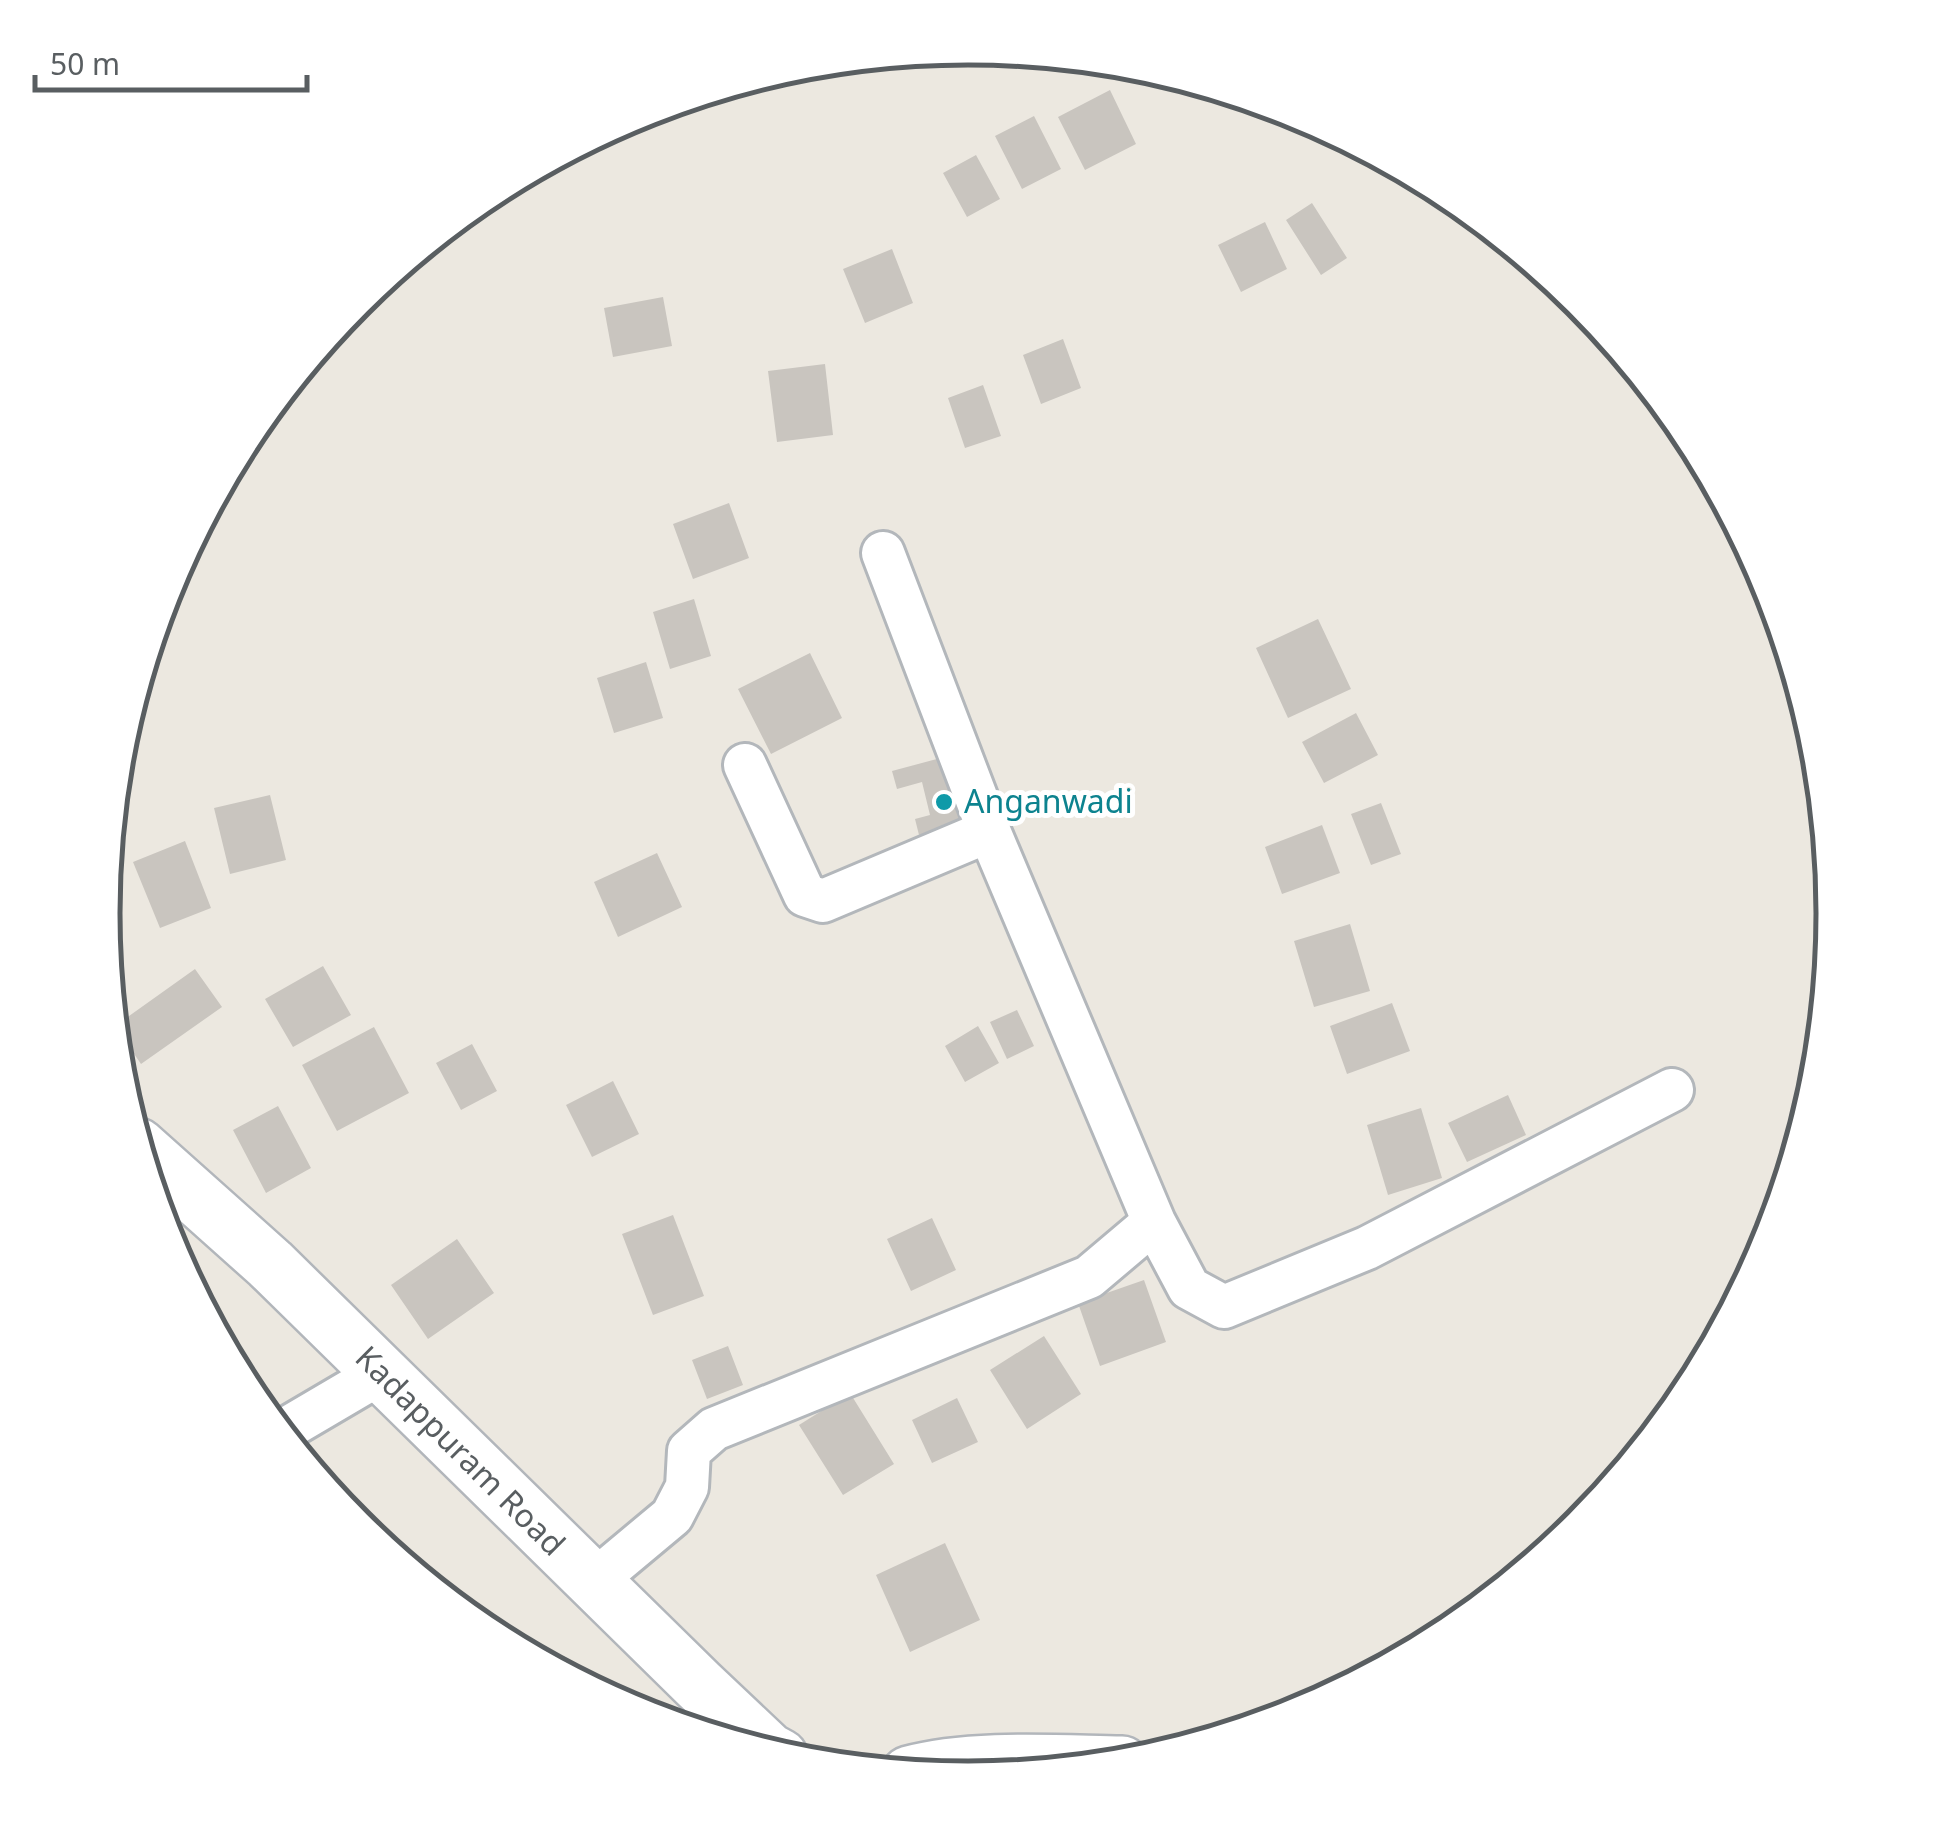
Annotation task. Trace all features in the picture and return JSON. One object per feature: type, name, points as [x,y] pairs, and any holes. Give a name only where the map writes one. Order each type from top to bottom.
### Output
[{"type":"main road","name":"Kadappuram Road","points":[[158,1164],[270,1264],[751,1734]]},
{"type":"street","points":[[883,553],[989,830],[1154,1222],[1189,1288],[1224,1307],[1367,1248],[1672,1090]]},
{"type":"street","points":[[745,765],[805,895],[823,901],[989,830]]},
{"type":"street","points":[[593,1582],[672,1516],[687,1487],[689,1451],[714,1429],[1089,1277],[1154,1222]]},
{"type":"street","points":[[292,1426],[381,1372]]},
{"type":"building","points":[[1110,90],[1136,144],[1085,170],[1058,117]]},
{"type":"building","points":[[1034,116],[1061,169],[1022,189],[995,136]]},
{"type":"building","points":[[976,155],[1000,199],[967,217],[943,173]]},
{"type":"building","points":[[1312,203],[1347,258],[1321,275],[1286,220]]},
{"type":"building","points":[[1265,222],[1287,269],[1241,292],[1218,245]]},
{"type":"building","points":[[892,249],[913,303],[865,323],[843,269]]},
{"type":"building","points":[[663,297],[672,346],[613,357],[604,308]]},
{"type":"building","points":[[1063,339],[1081,388],[1041,404],[1023,355]]},
{"type":"building","points":[[825,364],[833,435],[777,442],[768,371]]},
{"type":"building","points":[[983,385],[1001,436],[965,448],[948,398]]},
{"type":"building","points":[[729,503],[749,558],[693,579],[673,524]]},
{"type":"building","points":[[694,599],[711,656],[670,669],[653,612]]},
{"type":"building","points":[[1318,619],[1351,689],[1288,718],[1256,648]]},
{"type":"building","points":[[810,653],[842,718],[771,754],[738,689]]},
{"type":"building","points":[[646,662],[663,718],[614,733],[597,678]]},
{"type":"building","points":[[1356,713],[1378,755],[1324,783],[1302,742]]},
{"type":"building","name":"Anganwadi","points":[[948,756],[967,821],[919,835],[915,819],[930,815],[922,782],[897,789],[892,771]]},
{"type":"building","points":[[270,795],[286,860],[230,874],[214,808]]},
{"type":"building","points":[[1381,803],[1401,854],[1371,865],[1351,814]]},
{"type":"building","points":[[1322,825],[1340,873],[1282,894],[1265,847]]},
{"type":"building","points":[[185,841],[211,908],[160,928],[133,862]]},
{"type":"building","points":[[657,853],[682,907],[618,937],[594,882]]},
{"type":"building","points":[[1350,924],[1370,991],[1314,1007],[1294,941]]},
{"type":"building","points":[[323,966],[351,1015],[293,1047],[265,999]]},
{"type":"building","points":[[195,969],[222,1007],[141,1064],[131,1050],[126,1018]]},
{"type":"building","points":[[1392,1003],[1410,1051],[1347,1074],[1330,1026]]},
{"type":"building","points":[[1017,1010],[1034,1046],[1007,1059],[990,1022]]},
{"type":"building","points":[[978,1026],[999,1063],[965,1082],[945,1046]]},
{"type":"building","points":[[374,1027],[409,1093],[337,1131],[302,1065]]},
{"type":"building","points":[[472,1044],[497,1091],[461,1110],[436,1063]]},
{"type":"building","points":[[613,1081],[639,1134],[592,1157],[566,1105]]},
{"type":"building","points":[[1508,1095],[1526,1135],[1467,1162],[1448,1123]]},
{"type":"building","points":[[278,1106],[311,1168],[266,1193],[233,1130]]},
{"type":"building","points":[[1421,1108],[1442,1178],[1388,1195],[1367,1125]]},
{"type":"building","points":[[673,1215],[704,1296],[653,1315],[622,1234]]},
{"type":"building","points":[[932,1218],[956,1270],[911,1291],[887,1239]]},
{"type":"building","points":[[457,1239],[494,1293],[428,1339],[391,1285]]},
{"type":"building","points":[[1144,1280],[1166,1342],[1100,1366],[1078,1303]]},
{"type":"building","points":[[1044,1336],[1081,1394],[1027,1429],[990,1370]]},
{"type":"building","points":[[728,1346],[743,1385],[707,1399],[692,1360]]},
{"type":"building","points":[[850,1393],[894,1464],[843,1495],[799,1425]]},
{"type":"building","points":[[957,1398],[978,1442],[932,1463],[912,1420]]},
{"type":"building","points":[[945,1543],[980,1620],[910,1652],[876,1575]]},
{"type":"place","name":"Anganwadi","points":[[944,802]]}]
